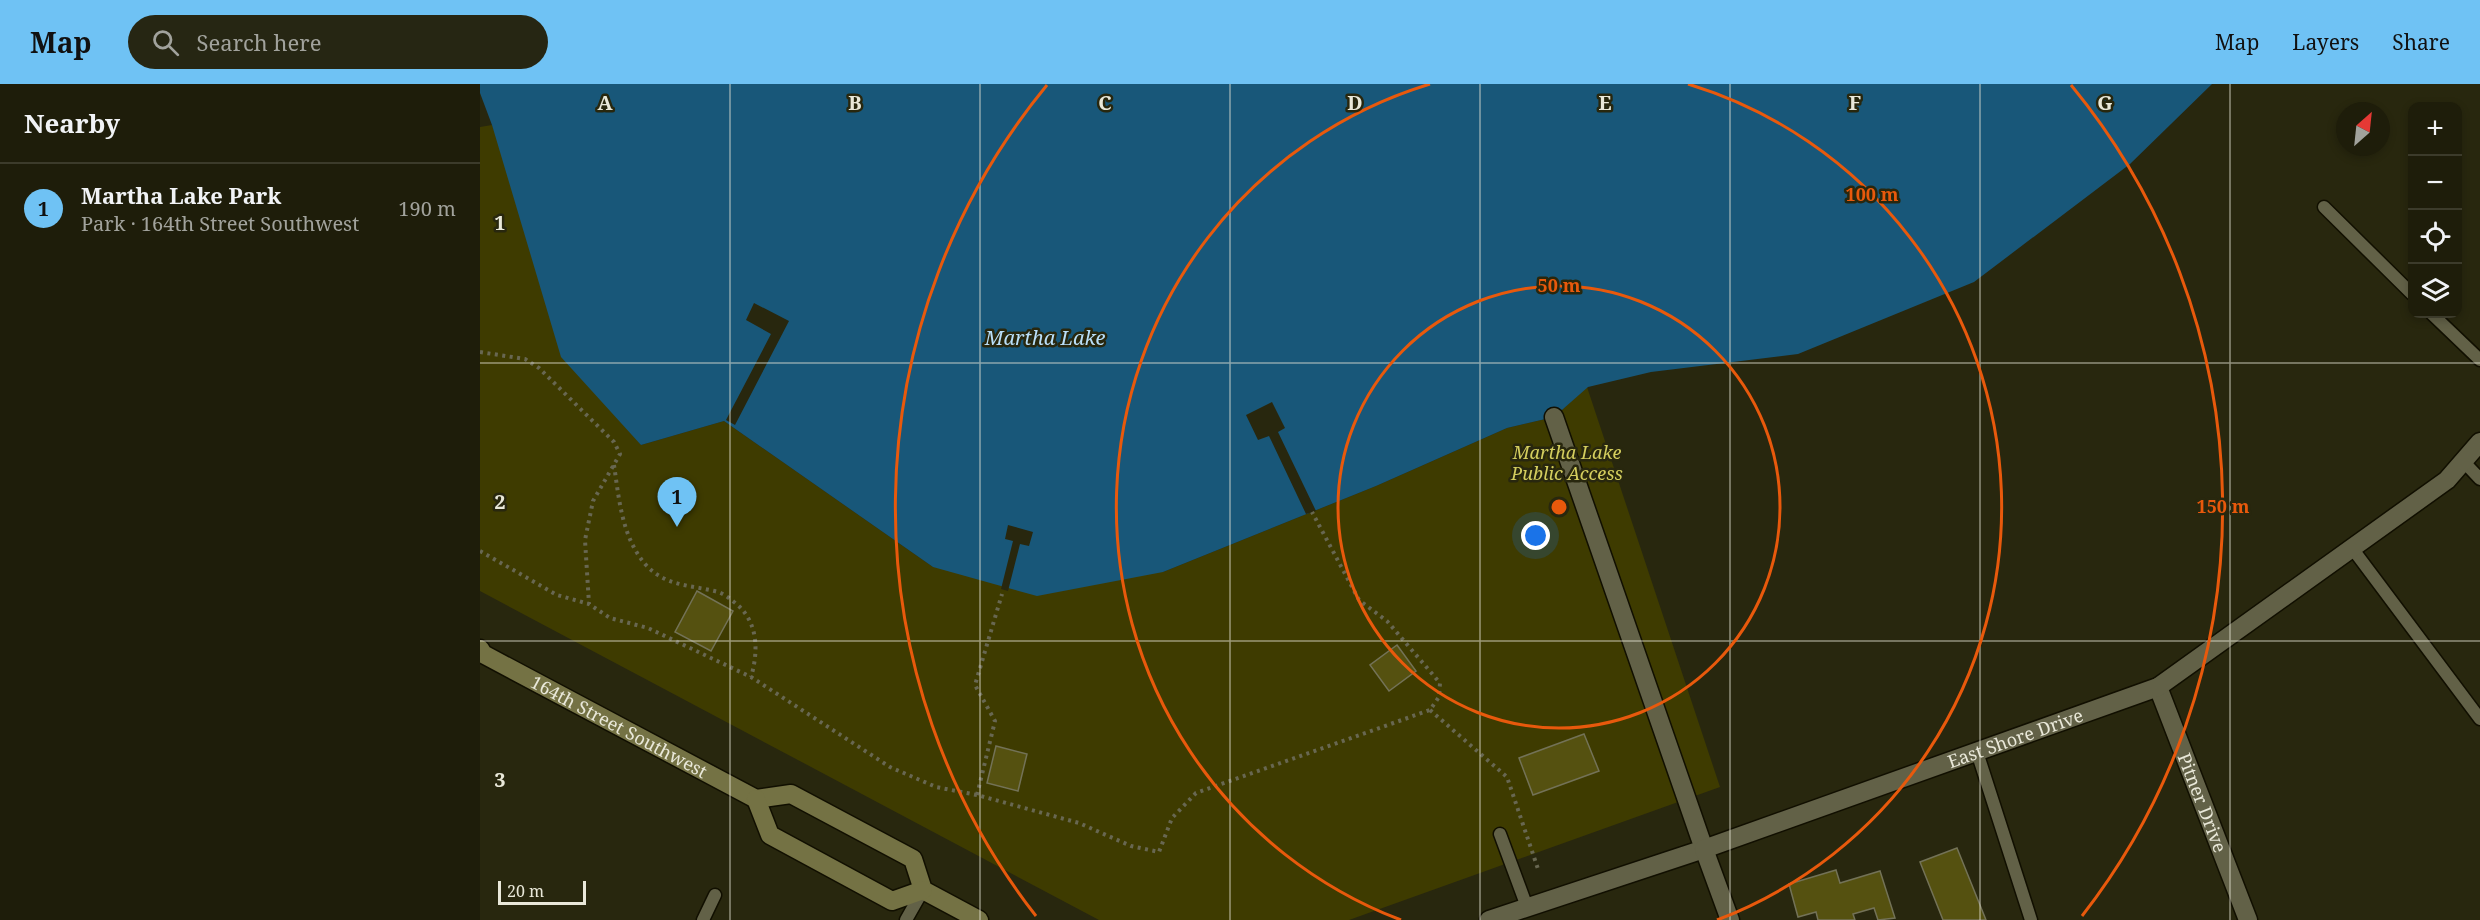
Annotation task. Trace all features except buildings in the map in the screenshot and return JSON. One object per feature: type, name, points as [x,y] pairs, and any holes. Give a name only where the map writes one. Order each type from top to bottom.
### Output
[{"type":"main road","name":"164th Street Southwest","points":[[481,652],[756,799]]},
{"type":"main road","points":[[923,890],[892,901],[770,835],[756,799],[791,794],[913,859],[923,890],[979,920]]},
{"type":"street","points":[[1554,417],[1730,920]]},
{"type":"street","name":"East Shore Drive","points":[[1489,920],[1704,849],[2158,687],[2446,480],[2480,442]]},
{"type":"street","name":"Pitner Drive","points":[[2158,687],[2247,920]]},
{"type":"lane","points":[[2324,207],[2408,290]]},
{"type":"lane","points":[[2436,318],[2480,360]]},
{"type":"lane","points":[[2463,461],[2480,479]]},
{"type":"lane","points":[[2352,548],[2480,719]]},
{"type":"lane","points":[[1977,752],[2031,920]]},
{"type":"lane","points":[[1500,834],[1527,908]]},
{"type":"lane","points":[[906,920],[923,890]]},
{"type":"lane","points":[[703,920],[715,896]]},
{"type":"path","points":[[480,351],[525,359],[539,368],[614,442],[620,454],[593,501],[585,540],[589,604]]},
{"type":"path","points":[[614,465],[621,511],[630,540],[647,566],[673,583],[721,592],[742,608],[755,631],[757,658],[752,677]]},
{"type":"path","points":[[480,551],[557,595],[589,604],[610,618],[648,628],[752,677],[890,767],[936,787],[977,795],[1079,823],[1131,846],[1159,852],[1172,818],[1196,793],[1430,710],[1439,697],[1440,683],[1388,621],[1359,600],[1312,512]]},
{"type":"path","points":[[977,795],[995,721],[975,686],[1002,594]]},
{"type":"path","points":[[1430,710],[1507,777],[1538,869]]},
{"type":"green space","name":"Martha Lake Public Access","points":[[492,125],[641,445],[724,421],[933,567],[1163,572],[1376,486],[1507,428],[1554,417],[1587,387],[1720,787],[1349,920],[1099,920],[480,591],[480,127]]},
{"type":"water","name":"Martha Lake","points":[[480,84],[2212,84],[2130,164],[1974,282],[1798,354],[1651,372],[1588,387],[1554,417],[1507,428],[1376,486],[1163,572],[1037,596],[933,567],[724,421],[641,445],[561,357],[492,125],[480,93]]},
{"type":"pier","points":[[754,303],[789,321],[735,425],[726,420],[771,334],[746,320]]},
{"type":"pier","points":[[1272,402],[1285,428],[1278,432],[1316,511],[1306,514],[1269,436],[1258,440],[1246,415]]},
{"type":"pier","points":[[1008,525],[1033,532],[1029,546],[1020,544],[1008,591],[1001,589],[1013,541],[1005,539]]},
{"type":"place","name":"Martha Lake Park","points":[[677,527]]}]
